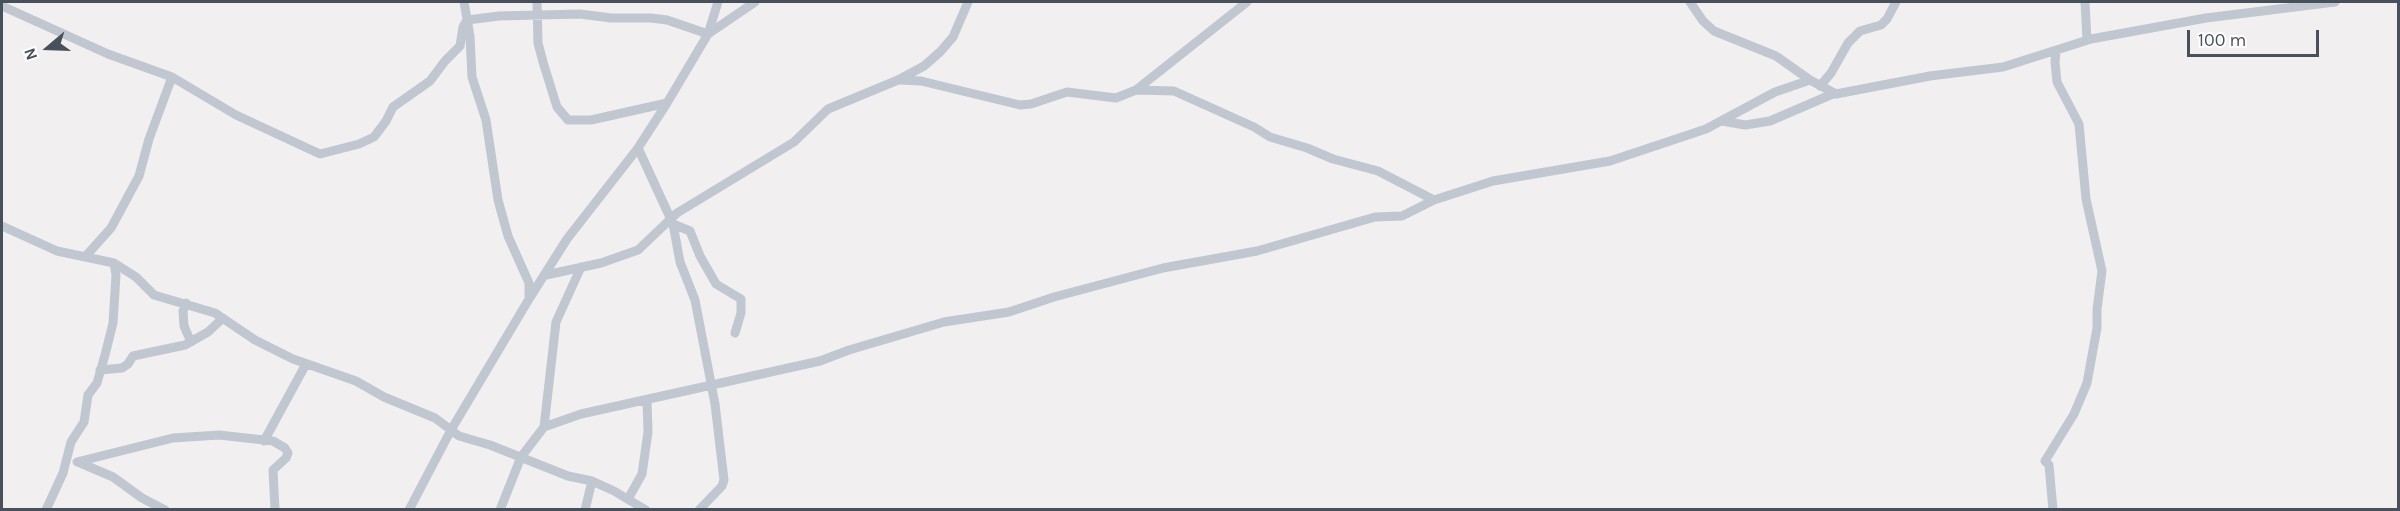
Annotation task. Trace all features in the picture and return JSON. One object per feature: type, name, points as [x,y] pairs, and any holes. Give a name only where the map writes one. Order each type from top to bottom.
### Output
[{"type":"street","points":[[464,2],[472,77],[486,120],[498,200],[508,236],[529,283],[529,299]]},
{"type":"street","points":[[537,2],[538,43],[557,106],[568,120],[589,120],[667,103]]},
{"type":"street","points":[[409,510],[451,430],[567,239],[638,148],[667,103],[708,34],[718,2]]},
{"type":"street","points":[[708,34],[755,2]]},
{"type":"street","points":[[546,275],[601,263],[638,250],[701,196],[794,142],[828,109],[898,80],[924,66],[953,37],[968,2]]},
{"type":"street","points":[[898,80],[921,81],[1025,105],[1067,92],[1107,99],[1125,95],[1136,90],[1247,2]]},
{"type":"street","points":[[1690,2],[1703,21],[1714,31],[1765,51],[1835,93]]},
{"type":"street","points":[[1820,86],[1833,70],[1848,43],[1860,32],[1884,22],[1896,2]]},
{"type":"street","points":[[2085,2],[2087,40]]},
{"type":"street","points":[[1722,121],[1745,124],[1770,121],[1835,93],[1930,76],[2003,67],[2087,40],[2205,18],[2335,2]]},
{"type":"street","points":[[2,6],[108,54],[172,76],[236,115],[316,154],[330,153],[374,137],[393,107],[430,81],[458,48],[467,20]]},
{"type":"street","points":[[467,20],[539,14],[651,18],[708,34]]},
{"type":"street","points":[[2053,510],[2049,465],[2045,461],[2074,414],[2088,383],[2097,328],[2102,271],[2086,199],[2079,124],[2057,82],[2056,51]]},
{"type":"street","points":[[85,257],[111,228],[139,176],[149,139],[172,76]]},
{"type":"street","points":[[544,427],[581,414],[820,361],[944,322],[1009,312],[1054,297],[1163,268],[1257,251],[1376,217],[1402,216],[1434,200],[1509,178],[1610,161],[1681,139],[1722,121],[1775,92],[1810,80]]},
{"type":"street","points":[[1136,90],[1174,91],[1254,126],[1270,137],[1307,148],[1333,159],[1378,171],[1434,200]]},
{"type":"street","points":[[638,148],[672,221],[680,262],[695,300],[711,386],[724,480],[722,486],[699,510]]},
{"type":"street","points":[[672,221],[690,231],[700,256],[716,284],[741,300],[741,313],[735,333]]},
{"type":"street","points":[[2,226],[57,251],[114,263],[136,277],[154,295],[186,303],[223,318],[255,340],[306,364],[356,381],[384,397],[439,420],[466,439],[490,445],[568,476],[592,481],[646,510]]},
{"type":"street","points":[[46,510],[63,473],[72,460],[71,441],[84,422],[88,395],[97,383],[113,323],[116,275],[114,263]]},
{"type":"street","points":[[500,510],[522,457],[544,427],[556,322],[581,267]]},
{"type":"street","points":[[186,303],[183,310],[184,326],[191,342]]},
{"type":"street","points":[[100,370],[122,368],[133,356],[168,350],[191,342],[223,318]]},
{"type":"street","points":[[264,441],[306,364]]},
{"type":"street","points":[[628,499],[642,474],[648,432],[647,400]]},
{"type":"street","points":[[72,460],[173,438],[219,435],[278,443],[288,453],[286,458],[273,470],[275,510]]},
{"type":"street","points":[[72,460],[113,477],[142,498],[165,510]]},
{"type":"street","points":[[585,510],[592,481]]}]
